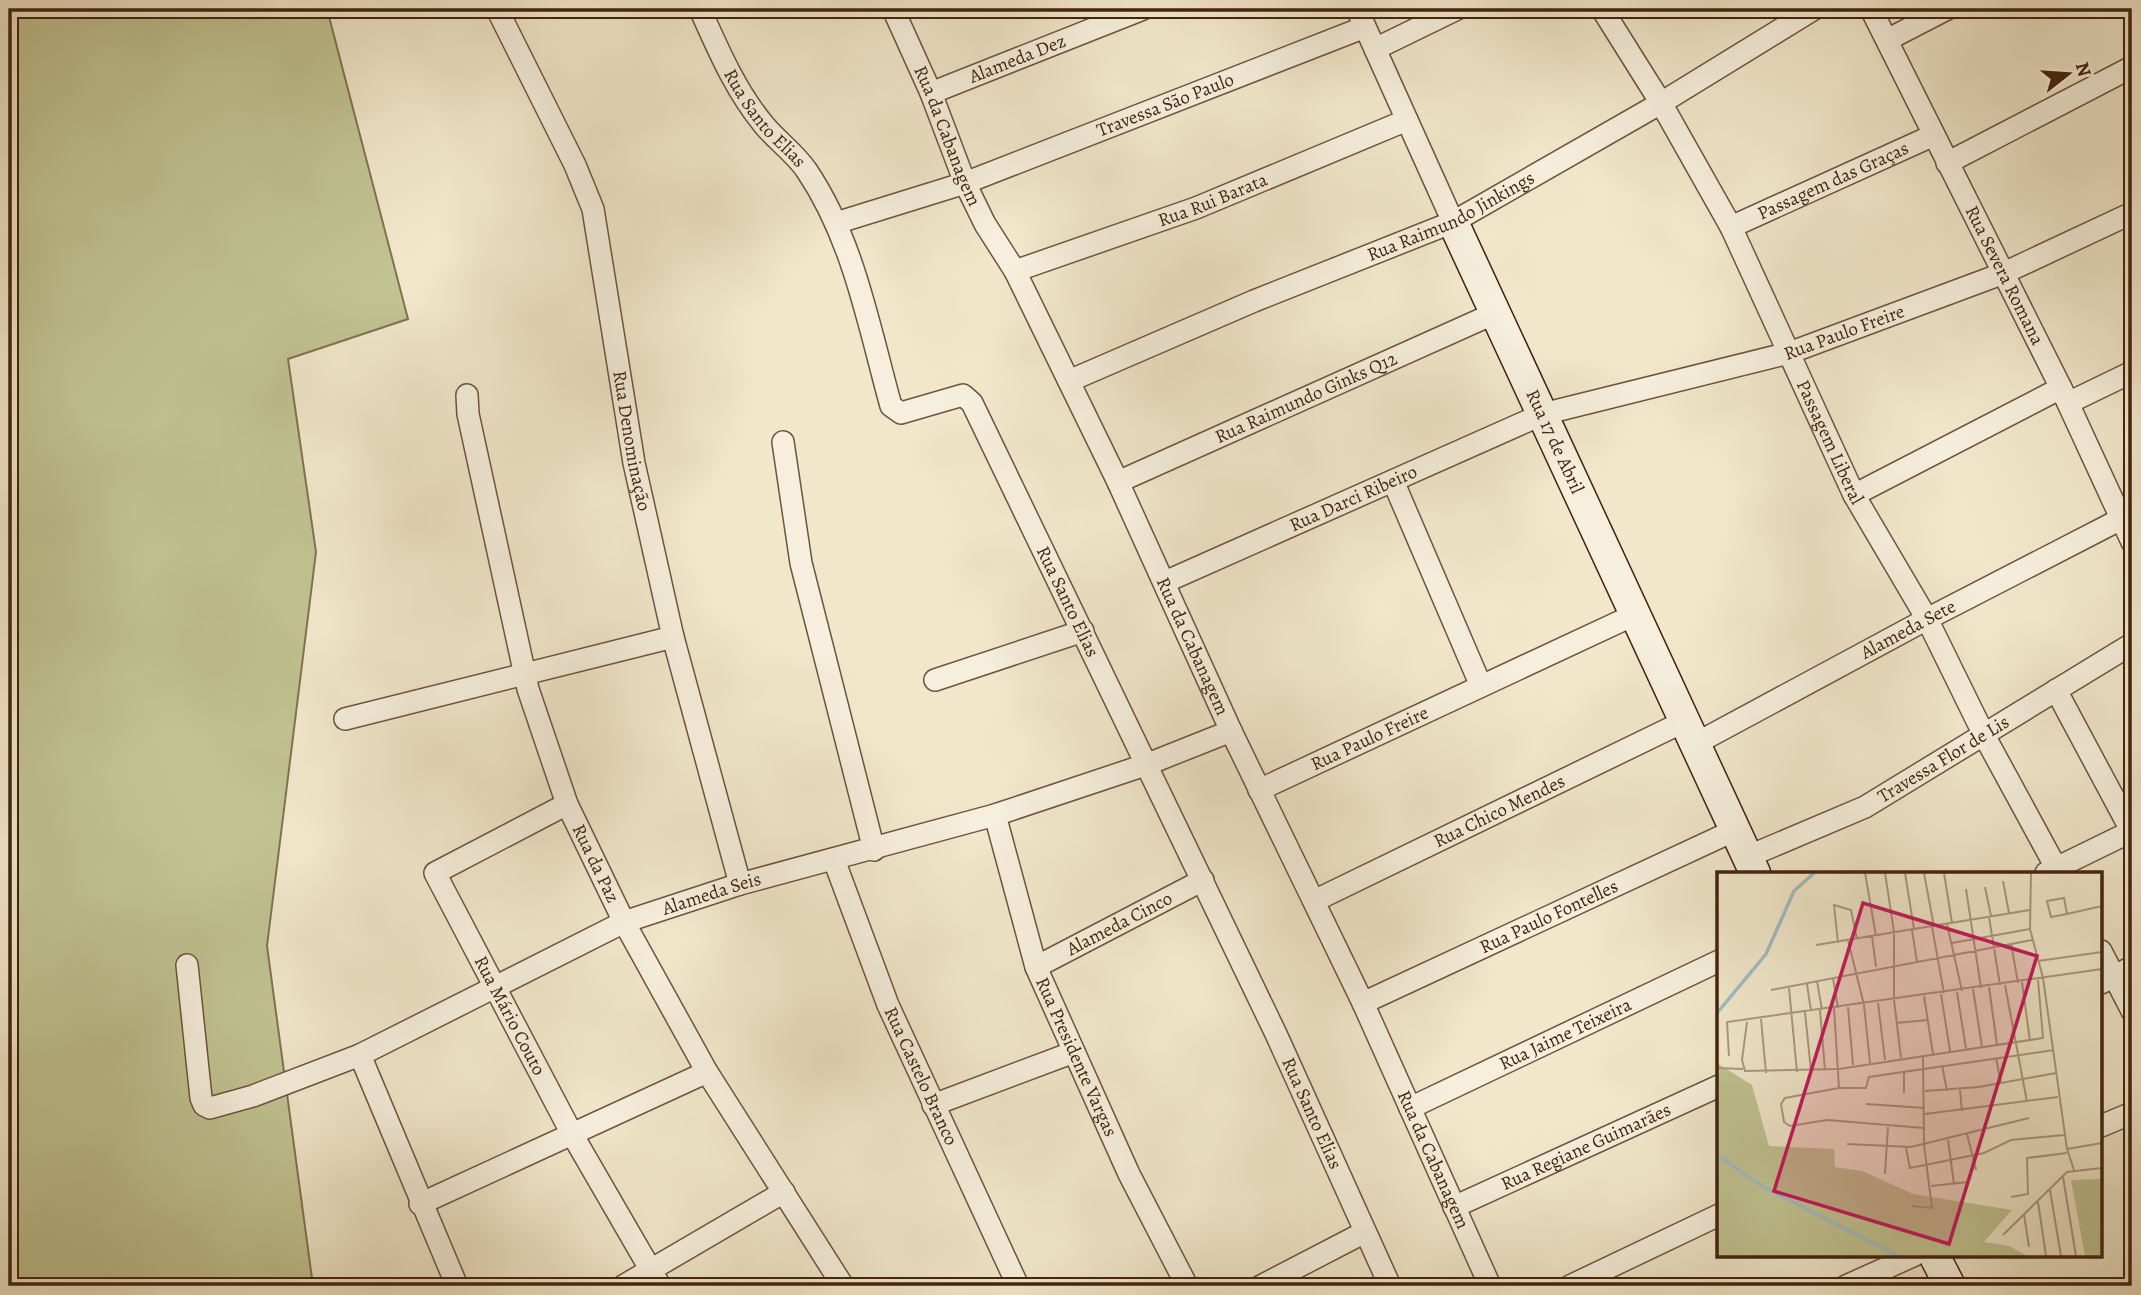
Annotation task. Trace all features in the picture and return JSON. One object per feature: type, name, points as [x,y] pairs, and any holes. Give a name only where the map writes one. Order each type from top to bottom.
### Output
[{"type":"street","name":"Rua Denominação","points":[[497,9],[575,165],[593,209],[634,463],[673,637],[740,884]]},
{"type":"street","name":"Rua Santo Elias","points":[[700,9],[733,81],[765,126],[790,149],[807,171],[836,223],[859,287],[891,406],[901,414],[953,396],[963,395],[972,403],[1203,880],[1390,1286]]},
{"type":"street","name":"Rua da Cabanagem","points":[[892,9],[931,93],[965,183],[985,224],[1015,271],[1118,482],[1231,731],[1363,1003],[1490,1286]]},
{"type":"street","name":"Alameda Dez","points":[[931,93],[1143,9]]},
{"type":"street","points":[[1375,49],[1457,9]]},
{"type":"street","name":"Passagem Liberal","points":[[1602,9],[1661,103],[1731,227],[1854,495],[1927,619],[2054,872]]},
{"type":"street","name":"Rua Raimundo Jinkings","points":[[1069,381],[1254,301],[1453,222],[1661,103],[1814,9]]},
{"type":"street","name":"Rua Severa Romana","points":[[1871,9],[2065,396],[2128,531]]},
{"type":"street","points":[[1887,40],[1947,9]]},
{"type":"street","name":"Travessa São Paulo","points":[[836,223],[965,183],[1361,18]]},
{"type":"street","name":"Rua 17 de Abril","points":[[1361,18],[1493,314],[1544,414],[1751,865]]},
{"type":"street","points":[[1947,163],[2132,67]]},
{"type":"street","name":"Rua Rui Barata","points":[[1015,271],[1196,208],[1407,120]]},
{"type":"street","name":"Passagem das Graças","points":[[1731,227],[1934,135]]},
{"type":"street","name":"Rua Paulo Freire","points":[[1544,414],[1788,353],[2004,273],[2132,214]]},
{"type":"street","name":"Rua Raimundo Ginks Q12","points":[[1118,482],[1493,314]]},
{"type":"street","points":[[1854,495],[2065,396],[2132,372]]},
{"type":"street","name":"Rua da Paz","points":[[467,395],[468,414],[524,674],[567,804],[624,922],[707,1072],[843,1286]]},
{"type":"street","name":"Rua Darci Ribeiro","points":[[1165,582],[1544,414]]},
{"type":"street","points":[[783,442],[801,563],[874,850]]},
{"type":"street","points":[[1393,481],[1481,685]]},
{"type":"street","name":"Alameda Sete","points":[[1690,733],[1927,619],[2128,531]]},
{"type":"street","name":"Rua Paulo Freire","points":[[1259,790],[1636,614]]},
{"type":"street","points":[[935,680],[1083,631]]},
{"type":"street","points":[[345,719],[673,637]]},
{"type":"street","name":"Travessa Flor de Lis","points":[[1751,865],[1865,807],[1985,737],[2132,644]]},
{"type":"street","points":[[2054,872],[2132,831],[2056,690]]},
{"type":"street","name":"Alameda Seis","points":[[187,965],[201,1098],[204,1105],[210,1108],[253,1096],[360,1055],[624,922],[740,884],[874,850],[995,815],[1148,764],[1231,731]]},
{"type":"street","name":"Rua Chico Mendes","points":[[1314,901],[1690,733]]},
{"type":"street","name":"Rua Mário Couto","points":[[567,804],[435,873],[572,1134],[655,1278]]},
{"type":"street","name":"Rua Presidente Vargas","points":[[995,815],[1036,967],[1129,1174],[1187,1286]]},
{"type":"street","name":"Rua Paulo Fontelles","points":[[1363,1003],[1735,830]]},
{"type":"street","name":"Rua Castelo Branco","points":[[834,860],[888,1005],[1018,1286]]},
{"type":"street","name":"Alameda Cinco","points":[[1036,967],[1203,880]]},
{"type":"street","points":[[2102,953],[2132,1011]]},
{"type":"street","name":"Rua Jaime Teixeira","points":[[1410,1108],[1717,962]]},
{"type":"street","points":[[933,1105],[1074,1052]]},
{"type":"street","points":[[360,1055],[420,1204],[457,1286]]},
{"type":"street","points":[[420,1204],[707,1072]]},
{"type":"street","name":"Rua Regiane Guimarães","points":[[1454,1208],[1717,1087]]},
{"type":"street","points":[[2102,1126],[2132,1113]]},
{"type":"street","points":[[623,1286],[655,1278],[784,1192]]},
{"type":"street","points":[[1570,1286],[1717,1216]]},
{"type":"street","points":[[1261,1286],[1365,1232]]},
{"type":"street","points":[[1846,1286],[1913,1256]]},
{"type":"street","points":[[1935,1256],[1950,1286]]},
{"type":"green space","points":[[9,9],[327,9],[408,319],[288,359],[316,552],[267,946],[313,1286],[9,1286]]}]
